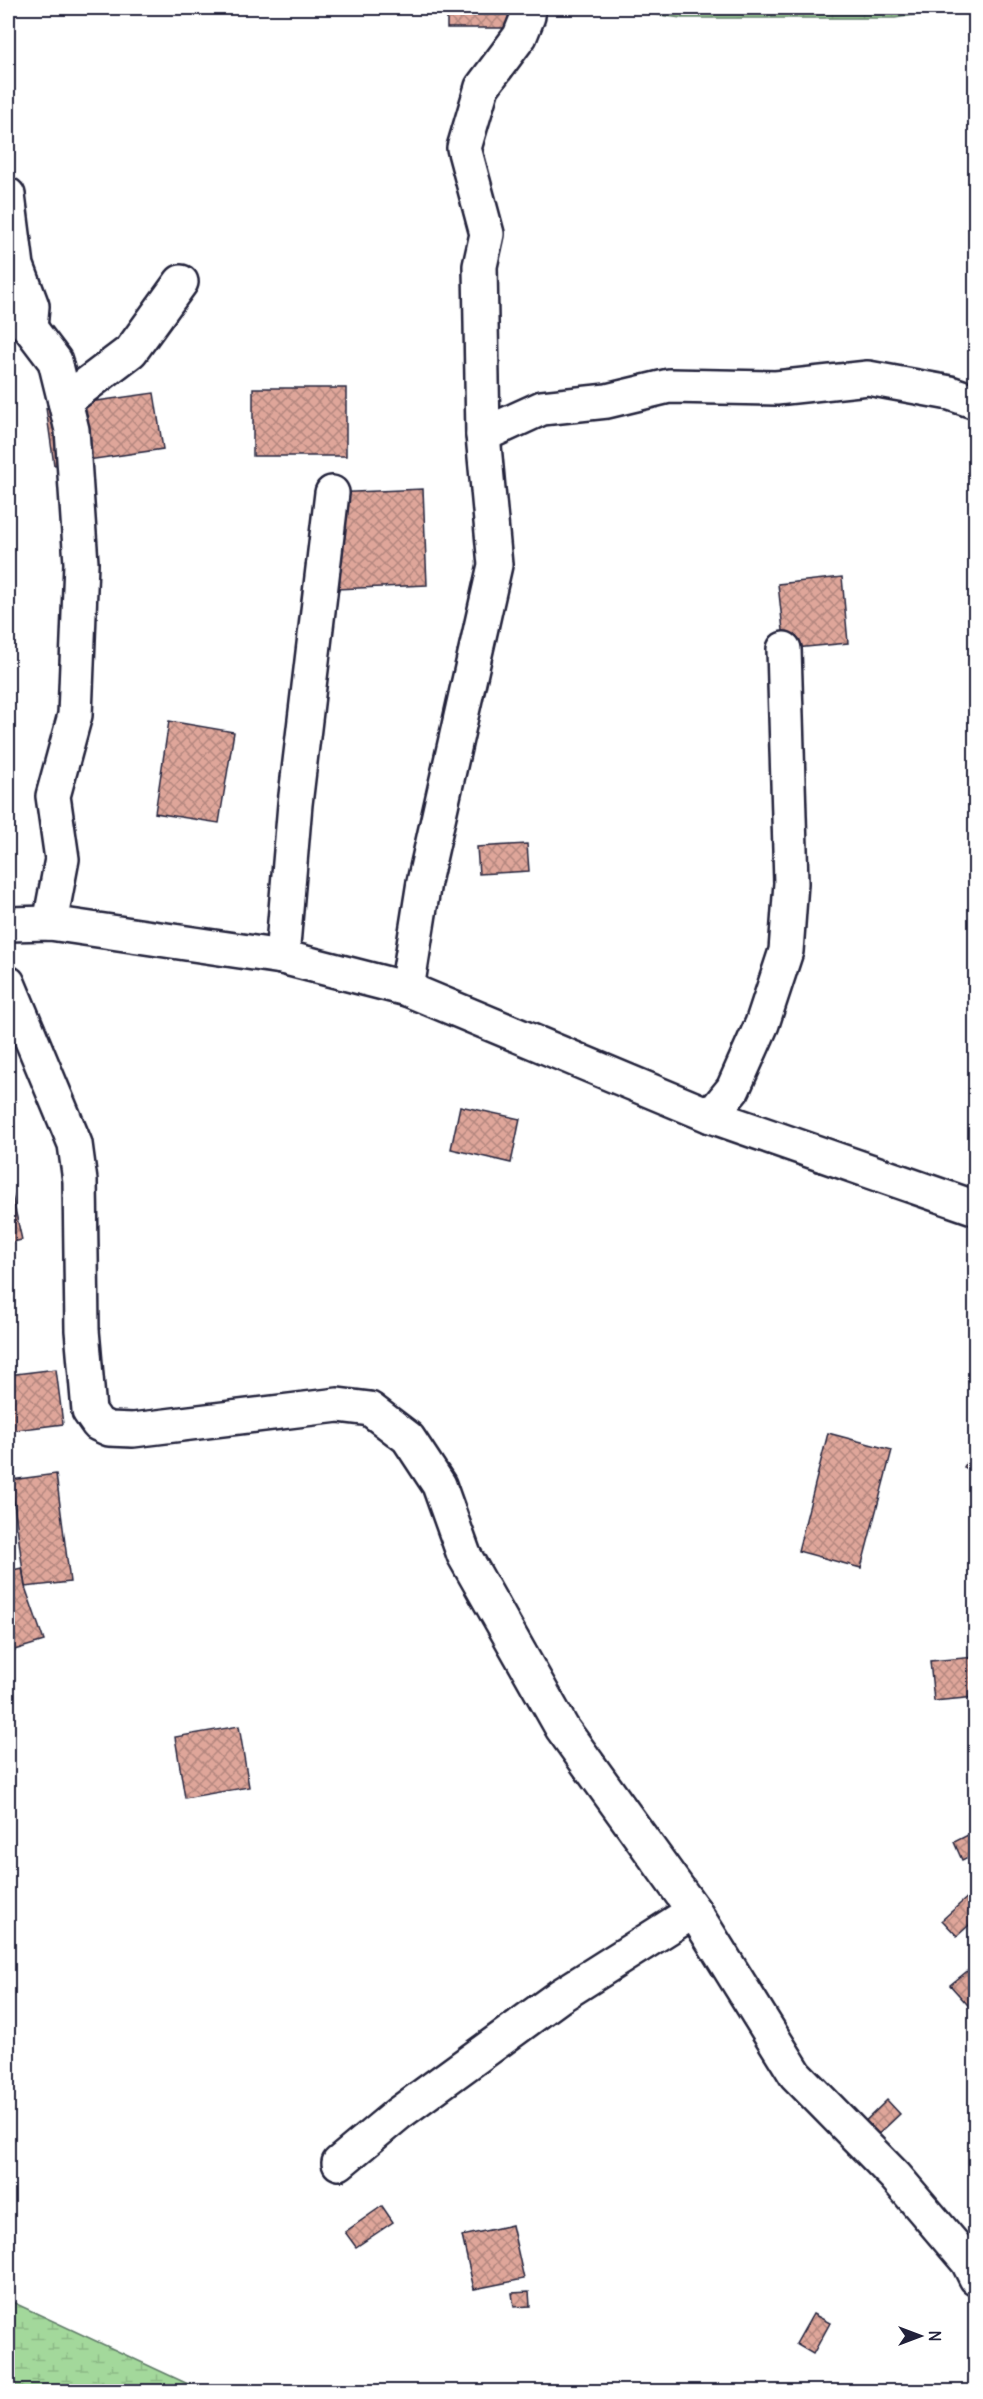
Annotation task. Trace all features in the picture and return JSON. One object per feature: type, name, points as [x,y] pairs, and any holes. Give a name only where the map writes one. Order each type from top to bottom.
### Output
[{"type":"street","points":[[406,989],[424,882],[495,565],[483,435],[480,266],[487,234],[464,148],[482,87],[520,36],[528,16],[528,8]]},
{"type":"street","points":[[8,195],[17,266],[32,306],[19,317],[55,361],[72,430],[81,563],[75,716],[53,796],[62,859],[50,923]]},
{"type":"street","points":[[65,401],[131,351],[181,282]]},
{"type":"street","points":[[483,435],[542,408],[607,401],[669,386],[776,388],[868,378],[950,393],[975,402]]},
{"type":"street","points":[[282,957],[294,804],[332,493]]},
{"type":"street","points":[[711,1116],[733,1089],[762,1024],[786,951],[792,883],[784,650]]},
{"type":"street","points":[[8,924],[50,923],[282,957],[406,989],[711,1116],[975,1208]]},
{"type":"street","points":[[8,983],[75,1144],[80,1182],[82,1330],[88,1411],[98,1424],[109,1429],[133,1430],[338,1405],[370,1410],[408,1438],[439,1485],[464,1555],[562,1728],[694,1911],[796,2075],[895,2176],[968,2262],[975,2278]]},
{"type":"street","points":[[339,2163],[398,2114],[560,1996],[694,1911]]},
{"type":"green space","points":[[610,8],[958,8],[895,18],[681,18]]},
{"type":"green space","points":[[8,2300],[203,2391],[8,2391]]},
{"type":"building","points":[[190,8],[240,8],[191,12]]},
{"type":"building","points":[[447,8],[515,8],[515,28],[447,28]]},
{"type":"building","points":[[253,388],[346,388],[346,456],[253,456]]},
{"type":"building","points":[[154,393],[163,449],[54,465],[46,408]]},
{"type":"building","points":[[423,489],[427,585],[336,589],[332,493]]},
{"type":"building","points":[[842,577],[848,643],[785,649],[778,584]]},
{"type":"building","points":[[169,721],[234,732],[219,823],[155,813]]},
{"type":"building","points":[[527,844],[529,871],[479,874],[477,847]]},
{"type":"building","points":[[460,1106],[520,1119],[511,1163],[451,1149]]},
{"type":"building","points":[[8,1183],[22,1240],[8,1243]]},
{"type":"building","points":[[56,1369],[63,1424],[8,1431],[8,1375]]},
{"type":"building","points":[[828,1433],[892,1450],[861,1568],[798,1551]]},
{"type":"building","points":[[976,1447],[976,1473],[964,1467]]},
{"type":"building","points":[[56,1474],[70,1582],[25,1587],[11,1480]]},
{"type":"building","points":[[8,1532],[16,1587],[8,1588]]},
{"type":"building","points":[[22,1568],[25,1587],[44,1641],[8,1652],[8,1571]]},
{"type":"building","points":[[976,1657],[976,1697],[934,1701],[930,1661]]},
{"type":"building","points":[[239,1726],[249,1787],[185,1798],[175,1737]]},
{"type":"building","points":[[976,1831],[976,1853],[962,1860],[954,1842]]},
{"type":"building","points":[[971,1894],[976,1900],[976,1919],[957,1936],[942,1920]]},
{"type":"building","points":[[976,1964],[976,2014],[950,1985]]},
{"type":"building","points":[[887,2100],[900,2114],[868,2144],[855,2131]]},
{"type":"building","points":[[382,2206],[393,2222],[356,2247],[345,2232]]},
{"type":"building","points":[[512,2225],[524,2279],[474,2289],[462,2236]]},
{"type":"building","points":[[529,2292],[530,2306],[514,2307],[512,2293]]},
{"type":"building","points":[[813,2314],[830,2323],[813,2354],[796,2344]]}]
